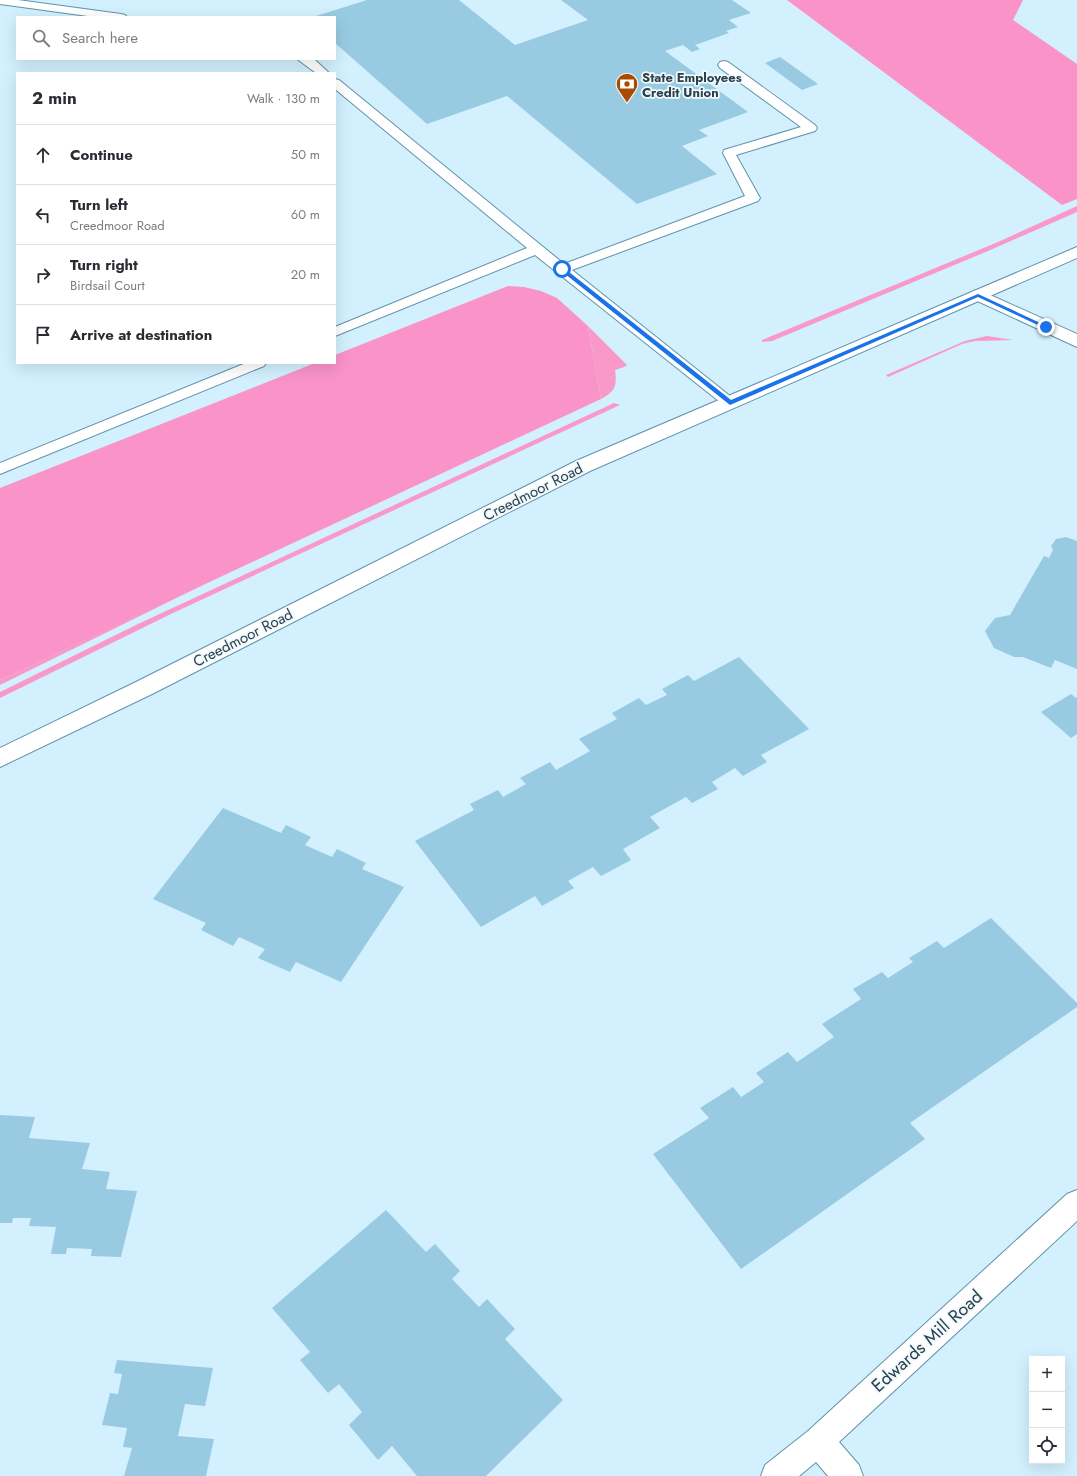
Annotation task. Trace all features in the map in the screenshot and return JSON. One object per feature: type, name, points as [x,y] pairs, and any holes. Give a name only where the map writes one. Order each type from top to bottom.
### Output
[{"type":"main road","name":"Creedmoor Road","points":[[0,758],[144,688],[584,466],[1077,252]]},
{"type":"main road","points":[[978,295],[1077,341]]},
{"type":"main road","name":"Edwards Mill Road","points":[[776,1476],[818,1441],[1077,1203]]},
{"type":"main road","points":[[818,1441],[848,1476]]},
{"type":"lane","points":[[0,1],[113,16]]},
{"type":"lane","points":[[305,60],[322,72]]},
{"type":"lane","points":[[562,269],[753,198],[729,153],[811,128],[724,65]]},
{"type":"lane","points":[[336,84],[537,249],[730,403]]},
{"type":"lane","points":[[336,332],[537,249]]},
{"type":"lane","points":[[0,469],[257,364]]},
{"type":"shaded area","points":[[787,0],[1023,0],[1013,20],[1077,64],[1077,199],[1062,205]]},
{"type":"shaded area","points":[[1077,206],[1077,212],[988,251],[772,341],[762,342],[762,340],[998,242]]},
{"type":"shaded area","points":[[508,286],[524,287],[541,291],[557,298],[588,326],[601,399],[0,680],[0,488],[312,364],[336,364],[336,355]]},
{"type":"shaded area","points":[[588,326],[627,365],[615,370],[616,380],[613,390],[601,399]]},
{"type":"shaded area","points":[[987,336],[1013,340],[975,341],[962,344],[888,377],[886,375],[965,341]]},
{"type":"shaded area","points":[[614,403],[620,405],[173,613],[0,698],[0,692],[138,624]]},
{"type":"shaded area","points":[[221,576],[0,685],[0,680]]},
{"type":"building","name":"State Employees Credit Union","points":[[367,0],[459,0],[515,45],[588,20],[561,0],[732,0],[751,13],[729,20],[738,27],[726,31],[729,33],[695,45],[700,49],[692,52],[683,45],[665,51],[748,112],[699,130],[708,136],[682,146],[717,174],[637,204],[507,96],[427,124],[336,44],[336,16],[316,16]]},
{"type":"building","points":[[780,57],[818,84],[802,90],[765,63]]},
{"type":"building","points":[[1066,537],[1077,541],[1077,669],[1055,660],[1051,668],[1023,657],[1014,657],[994,648],[985,631],[995,618],[1010,615],[1044,556],[1049,558],[1053,550],[1051,546],[1056,539]]},
{"type":"building","points":[[739,657],[809,729],[761,755],[767,762],[743,776],[735,768],[712,782],[718,789],[692,803],[686,797],[650,817],[660,828],[623,849],[631,860],[601,876],[593,867],[568,881],[574,888],[542,906],[535,896],[481,927],[415,841],[474,810],[470,804],[498,790],[503,797],[526,784],[520,778],[550,762],[556,770],[590,751],[579,739],[617,719],[612,713],[639,698],[646,705],[667,695],[662,689],[688,675],[694,681]]},
{"type":"building","points":[[1071,694],[1076,698],[1077,697],[1077,734],[1071,738],[1041,712]]},
{"type":"building","points":[[223,808],[281,833],[286,825],[311,837],[305,845],[332,857],[337,849],[366,863],[362,869],[404,887],[341,982],[296,962],[290,972],[258,958],[265,949],[239,937],[233,946],[201,930],[206,923],[153,899]]},
{"type":"building","points":[[991,918],[1077,1003],[1077,1007],[910,1123],[925,1139],[741,1269],[653,1154],[709,1118],[700,1108],[733,1087],[741,1097],[764,1082],[756,1073],[788,1052],[797,1062],[834,1037],[822,1024],[861,999],[853,989],[882,972],[888,978],[913,962],[909,958],[937,941],[944,948]]},
{"type":"building","points":[[0,1115],[35,1117],[29,1138],[90,1143],[82,1169],[110,1172],[106,1189],[137,1191],[121,1257],[91,1256],[92,1249],[67,1248],[66,1254],[51,1254],[56,1227],[29,1226],[31,1218],[13,1218],[12,1223],[0,1223]]},
{"type":"building","points":[[386,1210],[426,1252],[435,1244],[460,1271],[452,1279],[479,1307],[487,1299],[515,1329],[505,1339],[563,1400],[486,1476],[417,1476],[392,1446],[378,1460],[349,1425],[362,1412],[339,1384],[328,1393],[300,1360],[310,1352],[272,1308]]},
{"type":"building","points":[[117,1360],[213,1368],[205,1406],[185,1404],[178,1436],[214,1439],[206,1476],[124,1476],[132,1448],[123,1447],[127,1428],[102,1425],[110,1393],[118,1394],[122,1374],[114,1373]]},
{"type":"place","name":"State Employees Credit Union","points":[[627,104]]},
{"type":"route","points":[[562,269],[730,403],[978,295],[1046,327]]}]
